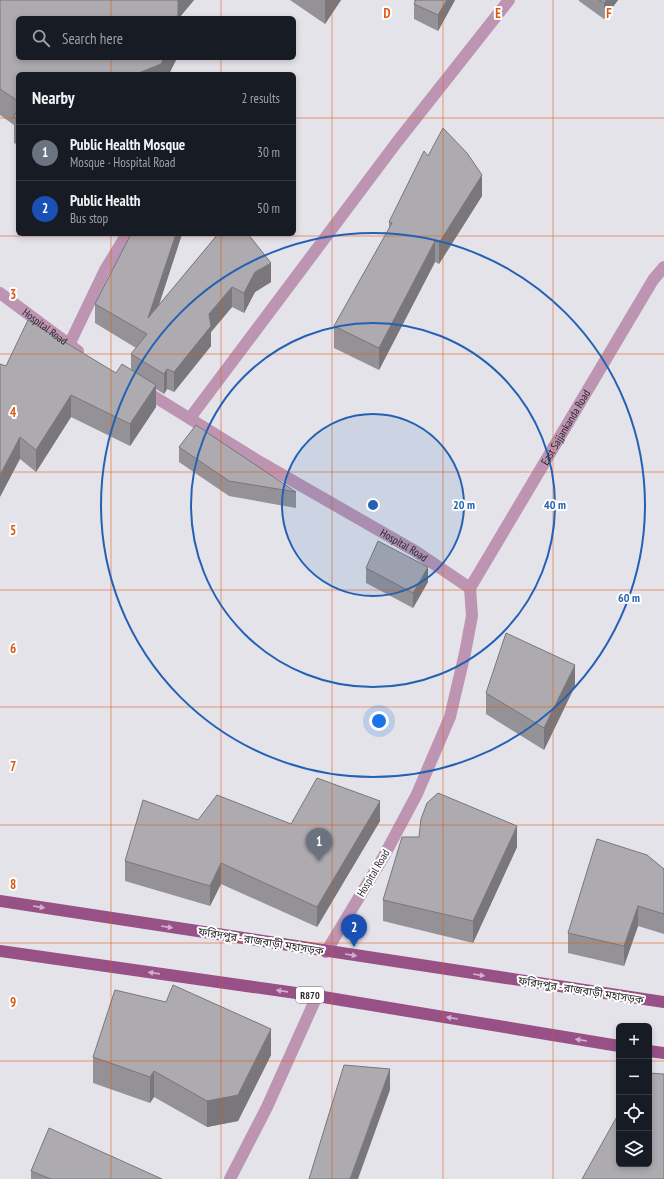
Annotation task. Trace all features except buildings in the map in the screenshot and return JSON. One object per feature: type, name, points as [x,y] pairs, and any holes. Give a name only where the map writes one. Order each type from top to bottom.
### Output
[{"type":"main road","name":"ফরিদপুর - রাজবাড়ী মহাসড়ক","points":[[0,900],[326,952],[664,1002]]},
{"type":"main road","name":"R870","points":[[0,951],[317,996],[616,1046]]},
{"type":"main road","points":[[652,1051],[664,1053]]},
{"type":"street","points":[[190,418],[397,142],[508,0]]},
{"type":"street","points":[[69,346],[105,270],[126,236]]},
{"type":"street","name":"East Sajjankanda Road","points":[[470,588],[653,280],[664,267]]},
{"type":"street","name":"Hospital Road","points":[[0,293],[69,346],[88,357]]},
{"type":"street","name":"Hospital Road","points":[[134,384],[260,462],[415,551],[470,588],[472,616],[450,717],[417,794],[384,856],[326,952]]},
{"type":"street","points":[[230,1179],[267,1107],[317,996]]},
{"type":"place","name":"Public Health Mosque","points":[[319,861]]},
{"type":"place","name":"Public Health","points":[[354,947]]}]
